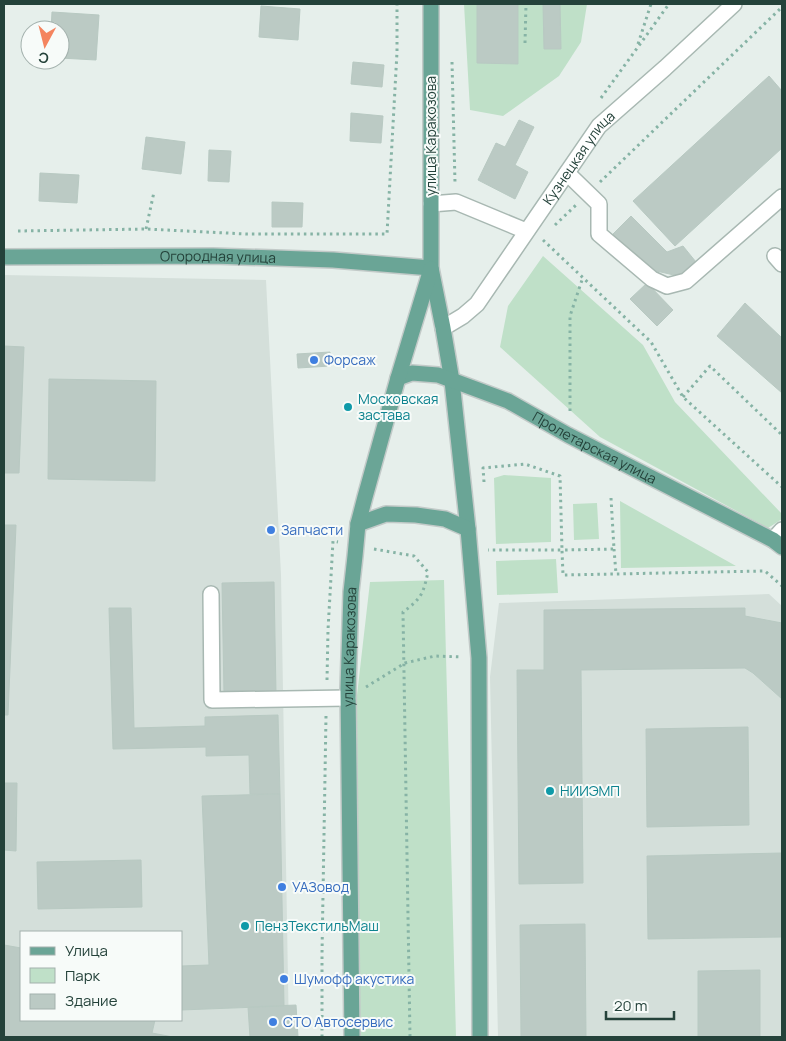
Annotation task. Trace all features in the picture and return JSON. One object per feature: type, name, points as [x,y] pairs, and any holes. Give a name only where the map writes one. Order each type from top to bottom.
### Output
[{"type":"main road","name":"улица Каракозова","points":[[432,4],[431,268],[452,381],[468,529],[479,658],[480,1037]]},
{"type":"main road","name":"Огородная улица","points":[[4,257],[213,256],[333,260],[431,268]]},
{"type":"main road","name":"улица Каракозова","points":[[352,1037],[348,698],[351,592],[358,524],[398,378],[431,268]]},
{"type":"main road","name":"Пролетарская улица","points":[[398,378],[412,373],[438,375],[508,401],[568,435],[779,539]]},
{"type":"main road","points":[[358,524],[386,514],[416,515],[445,519],[468,529]]},
{"type":"street","name":"Кузнецкая улица","points":[[443,328],[463,316],[477,304],[599,126],[734,4]]},
{"type":"street","points":[[567,173],[599,204],[599,234],[652,279],[667,286],[686,281],[782,197]]},
{"type":"street","points":[[431,204],[456,202],[526,231]]},
{"type":"street","points":[[211,594],[212,700],[348,698]]},
{"type":"path","points":[[18,231],[146,230],[246,234],[388,234],[397,52],[397,4]]},
{"type":"path","points":[[526,4],[526,43]]},
{"type":"path","points":[[638,47],[651,4]]},
{"type":"path","points":[[599,126],[600,98],[670,4]]},
{"type":"path","points":[[548,232],[782,7]]},
{"type":"path","points":[[452,53],[456,202]]},
{"type":"path","points":[[146,230],[154,192]]},
{"type":"path","points":[[542,238],[651,342],[683,397],[782,487]]},
{"type":"path","points":[[570,411],[570,316],[583,277]]},
{"type":"path","points":[[683,397],[710,366],[782,435]]},
{"type":"path","points":[[560,476],[563,575],[765,570],[782,586]]},
{"type":"path","points":[[611,498],[616,574]]},
{"type":"path","points":[[484,550],[614,549]]},
{"type":"path","points":[[404,612],[410,1037]]},
{"type":"path","points":[[364,689],[405,663],[435,656],[464,657]]},
{"type":"shaded area","points":[[4,275],[266,280],[281,575],[289,1037],[4,1037]]},
{"type":"shaded area","points":[[769,594],[782,606],[782,1037],[498,1037],[490,677],[499,603]]},
{"type":"green space","points":[[464,4],[587,4],[581,42],[559,76],[503,116],[470,110]]},
{"type":"green space","points":[[543,256],[643,345],[675,402],[782,514],[782,519],[768,528],[600,437],[500,347],[508,306]]},
{"type":"green space","points":[[504,475],[551,478],[551,542],[496,544],[494,478]]},
{"type":"green space","points":[[620,501],[736,566],[621,568]]},
{"type":"green space","points":[[597,503],[599,539],[574,540],[573,504]]},
{"type":"green space","points":[[556,559],[558,593],[497,595],[496,561]]},
{"type":"green space","points":[[444,580],[456,1037],[358,1037],[357,695],[370,582]]},
{"type":"building","points":[[477,4],[518,4],[518,64],[477,63]]},
{"type":"building","points":[[543,4],[560,4],[561,49],[544,49]]},
{"type":"building","points":[[261,6],[300,9],[298,40],[259,37]]},
{"type":"building","points":[[52,12],[99,15],[96,60],[70,59],[70,20],[52,20]]},
{"type":"building","points":[[353,62],[384,65],[382,87],[351,84]]},
{"type":"building","points":[[769,76],[782,91],[782,148],[675,246],[633,201]]},
{"type":"building","points":[[351,113],[383,116],[381,143],[350,141]]},
{"type":"building","points":[[519,120],[534,127],[515,165],[528,172],[515,199],[478,180],[496,143],[505,147]]},
{"type":"building","points":[[146,137],[185,142],[181,174],[142,169]]},
{"type":"building","points":[[209,150],[231,151],[229,182],[208,181]]},
{"type":"building","points":[[40,173],[79,175],[77,203],[39,201]]},
{"type":"building","points":[[272,202],[303,203],[302,227],[272,227]]},
{"type":"building","points":[[631,216],[667,252],[683,246],[696,262],[678,276],[648,269],[613,234]]},
{"type":"building","points":[[647,283],[673,310],[657,326],[630,299]]},
{"type":"building","points":[[745,303],[782,338],[782,393],[717,336]]},
{"type":"building","points":[[4,346],[24,347],[19,473],[4,473]]},
{"type":"building","name":"Форсаж","points":[[330,352],[330,366],[298,368],[297,354]]},
{"type":"building","points":[[49,379],[156,381],[155,481],[48,479]]},
{"type":"building","points":[[4,525],[16,525],[8,715],[4,715]]},
{"type":"building","points":[[274,582],[276,694],[224,694],[222,583]]},
{"type":"building","points":[[109,608],[131,608],[134,728],[205,726],[205,717],[278,715],[280,794],[250,794],[249,755],[206,756],[206,747],[113,749]]},
{"type":"building","name":"НИИЭМП","points":[[745,608],[745,616],[782,623],[782,699],[745,668],[581,670],[583,883],[519,884],[517,670],[544,670],[544,610]]},
{"type":"building","points":[[748,727],[749,825],[647,827],[646,729]]},
{"type":"building","points":[[4,783],[17,783],[16,851],[4,850]]},
{"type":"building","name":"ПензТекстильМаш","points":[[280,794],[284,1006],[182,1010],[182,966],[209,965],[202,796]]},
{"type":"building","points":[[782,853],[782,937],[648,939],[647,856]]},
{"type":"building","points":[[141,860],[142,907],[38,909],[37,862]]},
{"type":"building","points":[[585,924],[586,1037],[521,1037],[520,925]]},
{"type":"building","points":[[4,945],[20,948],[20,1021],[155,1021],[152,1033],[173,1037],[4,1037]]},
{"type":"building","points":[[760,970],[760,1037],[698,1037],[698,971]]},
{"type":"building","name":"СТО Автосервис","points":[[296,1005],[298,1037],[250,1037],[248,1007]]},
{"type":"place","name":"Форсаж","points":[[314,360]]},
{"type":"place","name":"Московская застава","points":[[348,407]]},
{"type":"place","name":"Запчасти","points":[[271,530]]},
{"type":"place","name":"НИИЭМП","points":[[550,791]]},
{"type":"place","name":"УАЗовод","points":[[282,887]]},
{"type":"place","name":"ПензТекстильМаш","points":[[245,926]]},
{"type":"place","name":"Шумофф акустика","points":[[284,979]]},
{"type":"place","name":"СТО Автосервис","points":[[273,1022]]}]
